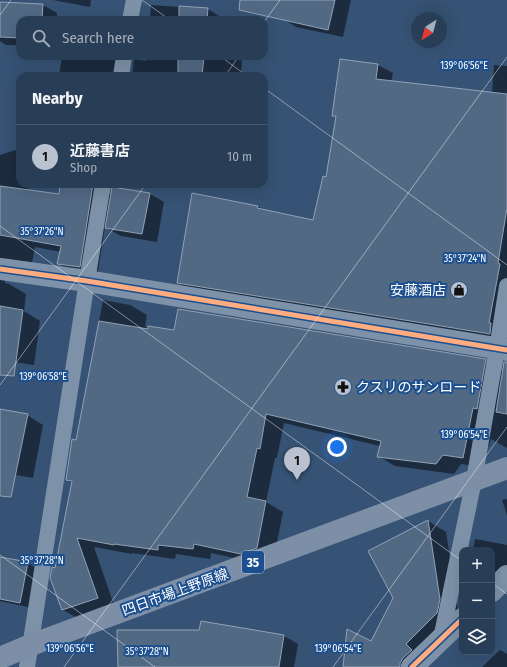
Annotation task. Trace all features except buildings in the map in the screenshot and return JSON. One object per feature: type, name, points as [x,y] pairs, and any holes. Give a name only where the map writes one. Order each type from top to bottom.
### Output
[{"type":"main road","name":"四日市場上野原線","points":[[0,658],[31,645],[507,468]]},
{"type":"street","points":[[0,269],[86,281],[502,350]]},
{"type":"street","points":[[495,588],[507,576]]},
{"type":"street","points":[[412,667],[459,622]]},
{"type":"lane","points":[[131,16],[134,0]]},
{"type":"lane","points":[[122,72],[123,60]]},
{"type":"lane","points":[[27,667],[86,281],[102,188]]},
{"type":"lane","points":[[441,639],[502,350],[507,286]]},
{"type":"cycle path","points":[[0,269],[87,281],[507,350]]},
{"type":"cycle path","points":[[412,667],[459,622]]},
{"type":"place","name":"安藤酒店","points":[[459,290]]},
{"type":"place","name":"クスリのサンロード","points":[[343,387]]},
{"type":"place","name":"近藤書店","points":[[297,480]]}]
